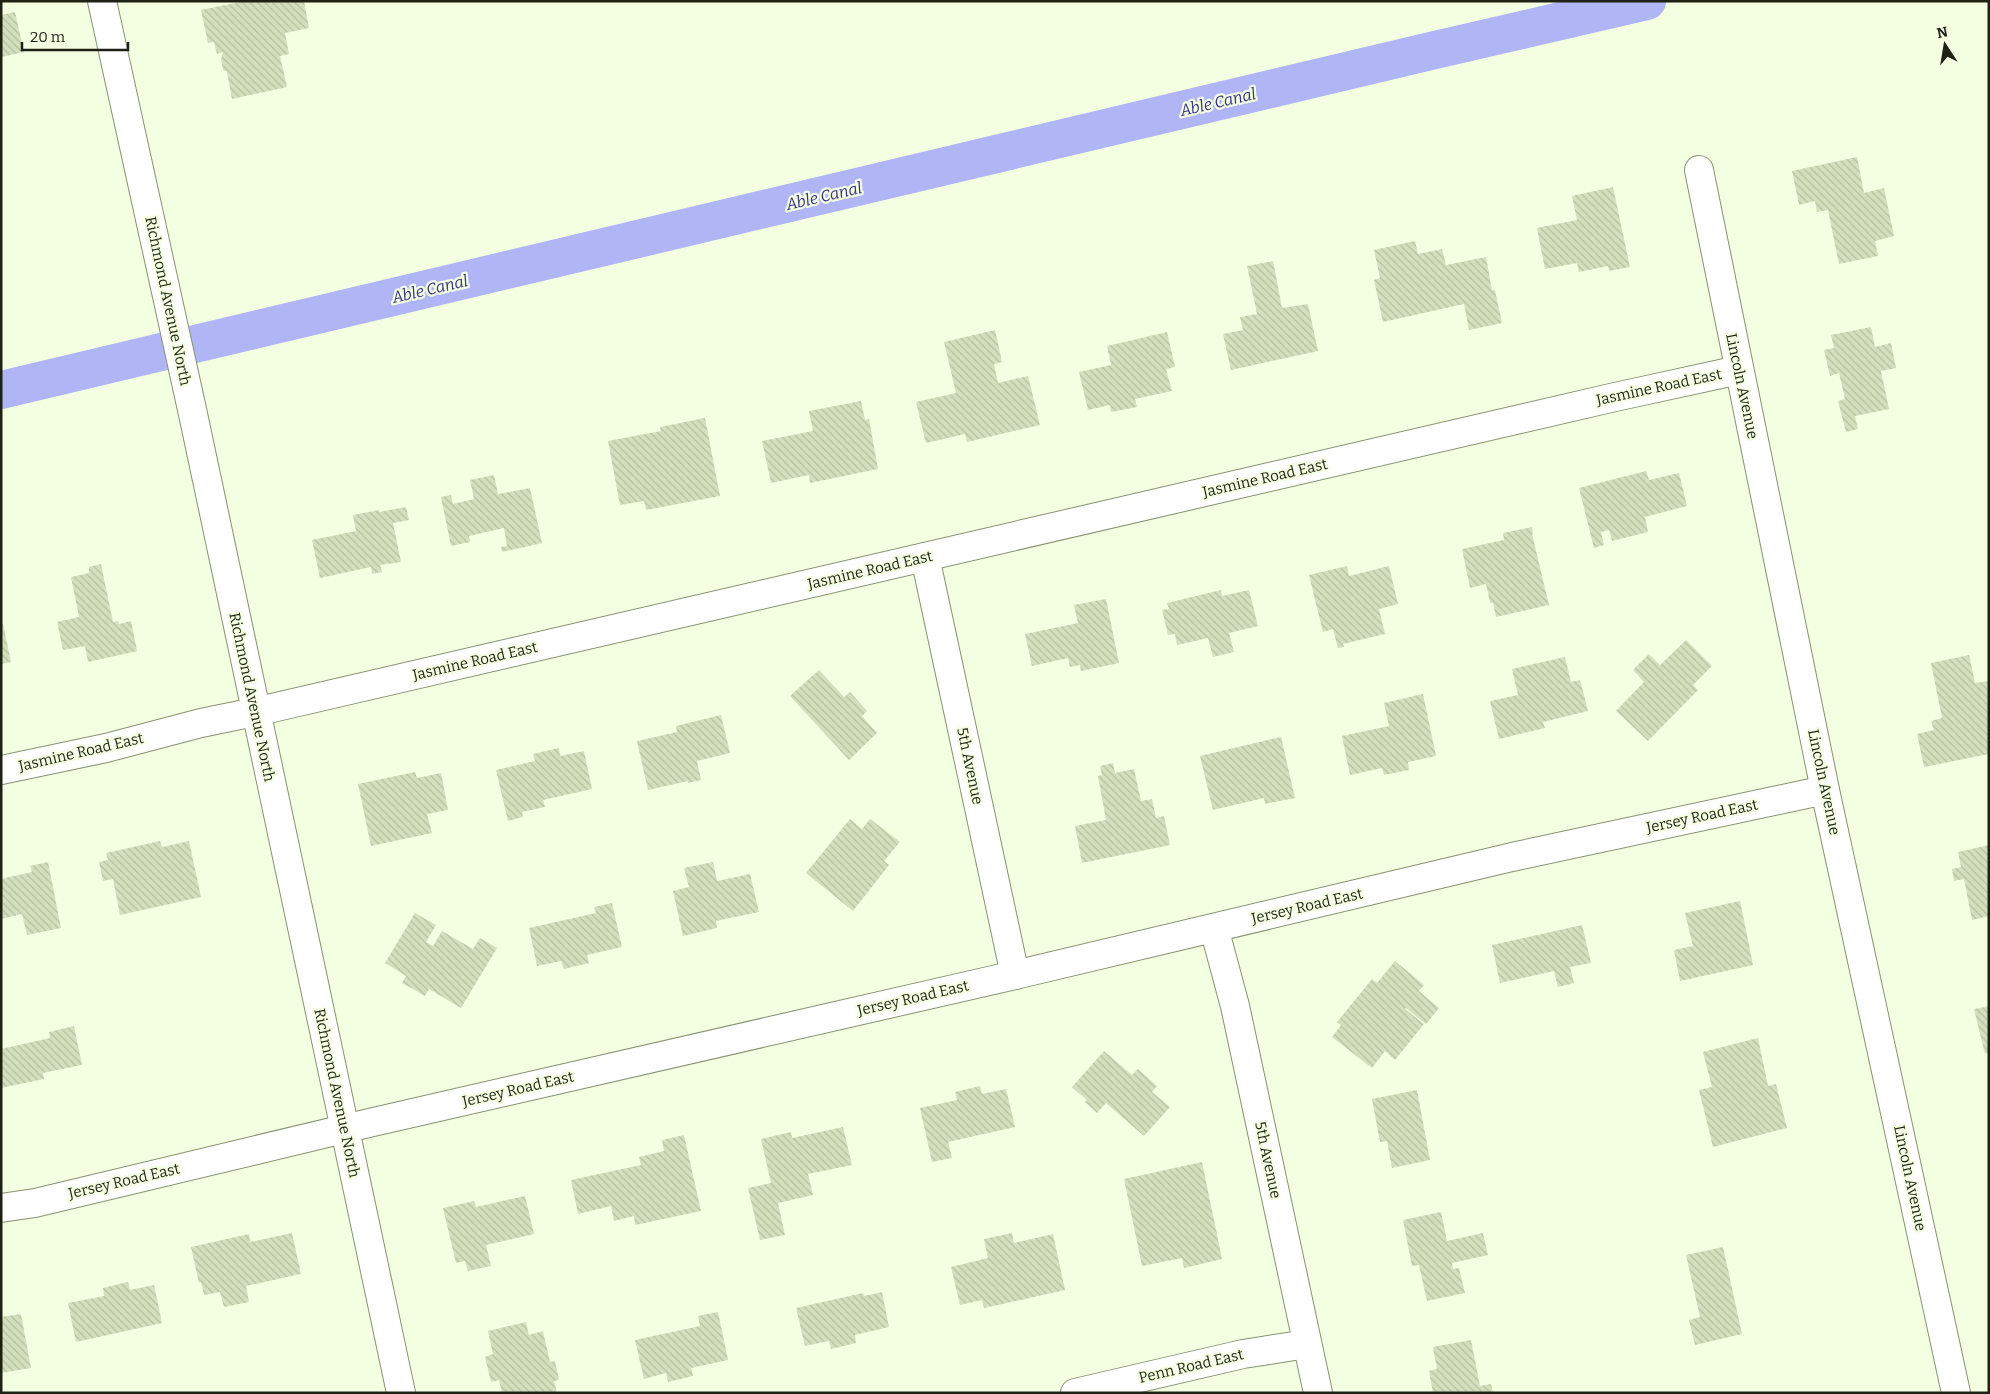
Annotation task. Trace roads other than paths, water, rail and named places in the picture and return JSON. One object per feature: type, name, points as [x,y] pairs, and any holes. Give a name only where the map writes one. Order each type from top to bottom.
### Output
[{"type":"street","name":"Richmond Avenue North","points":[[102,1],[193,414],[401,1393]]},
{"type":"street","name":"Lincoln Avenue","points":[[1699,170],[1826,790],[1956,1393]]},
{"type":"street","name":"Jasmine Road East","points":[[1,770],[106,748],[201,723],[1739,370]]},
{"type":"street","name":"5th Avenue","points":[[925,557],[1016,975]]},
{"type":"street","name":"Jersey Road East","points":[[1,1208],[35,1203],[345,1128],[1016,975],[1512,857],[1826,790]]},
{"type":"street","name":"5th Avenue","points":[[1214,928],[1235,1006],[1318,1393]]},
{"type":"street","name":"Penn Road East","points":[[1075,1393],[1243,1354],[1308,1344]]},
{"type":"waterway","name":"Able Canal","points":[[1,390],[1647,1]]}]
